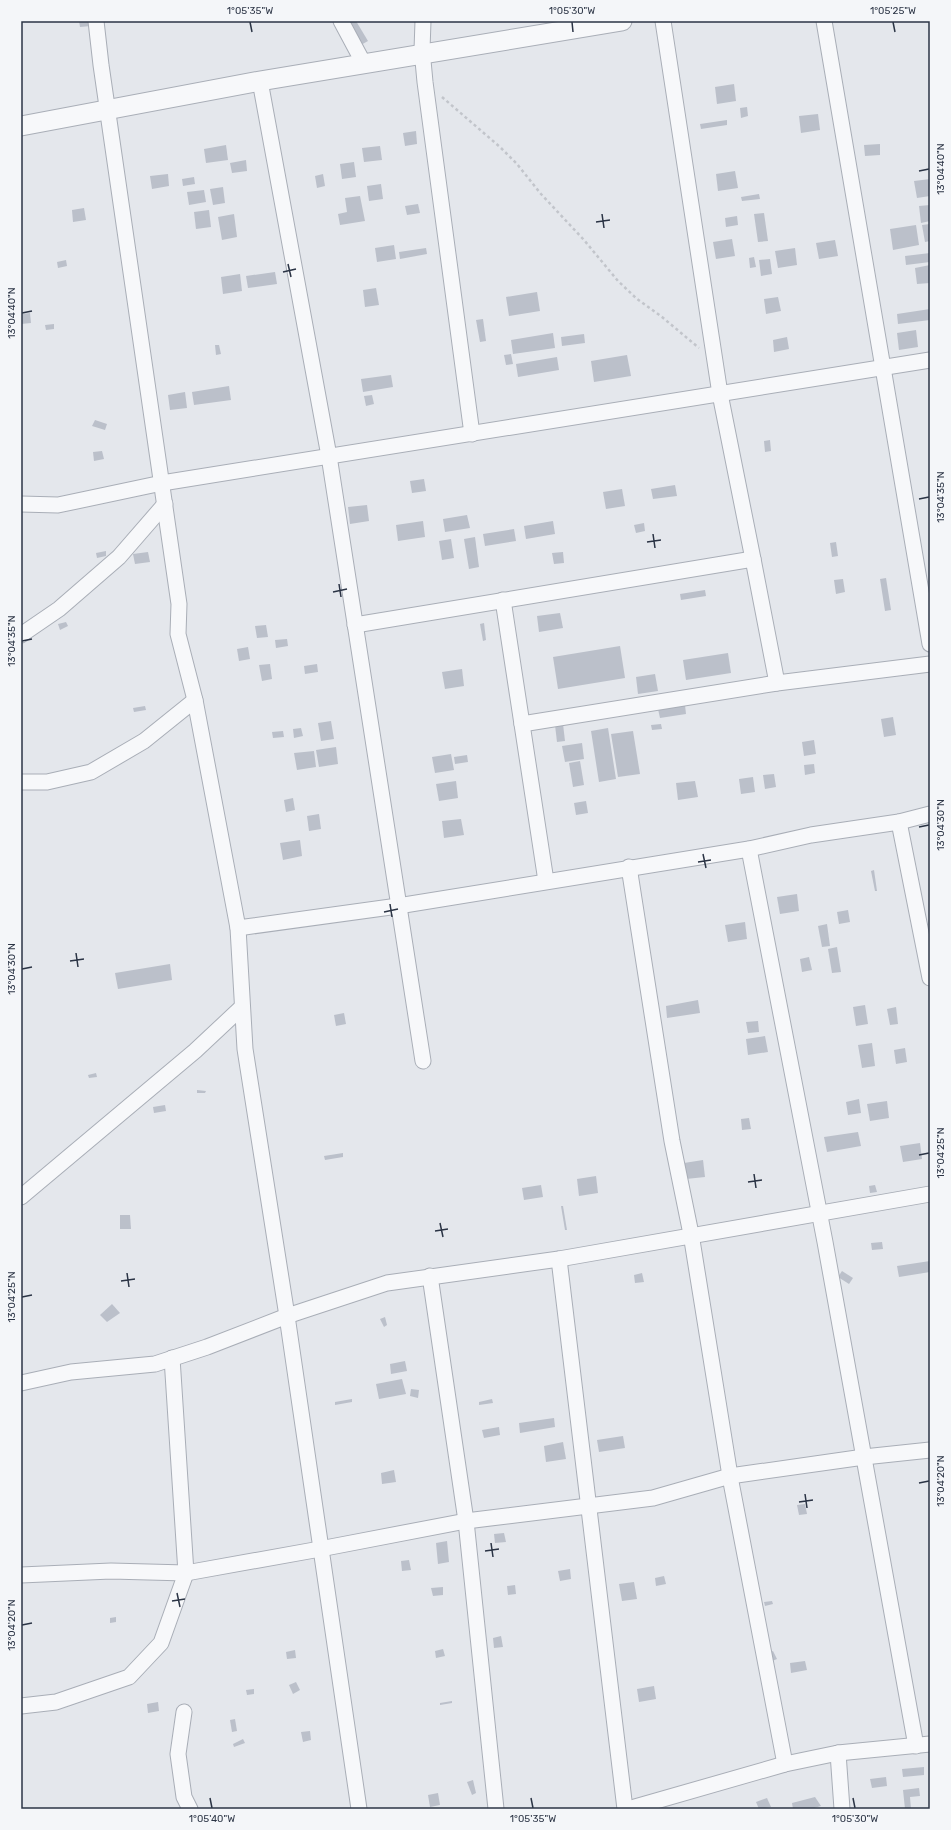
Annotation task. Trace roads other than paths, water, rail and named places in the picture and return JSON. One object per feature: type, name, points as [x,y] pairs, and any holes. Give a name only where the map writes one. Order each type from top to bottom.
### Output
[{"type":"street","points":[[96,21],[101,65],[109,110],[179,604],[178,634],[194,700],[238,928],[245,1049],[287,1316],[359,1809]]},
{"type":"street","points":[[341,21],[364,64]]},
{"type":"street","points":[[423,21],[422,54],[425,82],[472,434]]},
{"type":"street","points":[[21,126],[260,81],[622,21]]},
{"type":"street","points":[[663,21],[720,394],[777,683]]},
{"type":"street","points":[[824,21],[930,644]]},
{"type":"street","points":[[260,81],[329,456],[423,1061]]},
{"type":"street","points":[[21,504],[58,505],[162,483],[930,360]]},
{"type":"street","points":[[21,635],[60,609],[119,557],[165,504]]},
{"type":"street","points":[[355,625],[753,559]]},
{"type":"street","points":[[503,600],[546,881]]},
{"type":"street","points":[[522,724],[777,683],[930,664]]},
{"type":"street","points":[[21,782],[47,782],[91,772],[144,741],[194,700]]},
{"type":"street","points":[[238,928],[398,906],[629,867],[749,849],[811,835],[899,822],[930,814]]},
{"type":"street","points":[[899,822],[930,978]]},
{"type":"street","points":[[559,1259],[627,1809],[672,1803],[785,1764],[838,1753],[923,1745],[864,1457],[749,849]]},
{"type":"street","points":[[629,867],[672,1141],[691,1234],[730,1476],[785,1764]]},
{"type":"street","points":[[21,1196],[195,1051],[242,1007]]},
{"type":"street","points":[[21,1383],[71,1372],[155,1364],[207,1347],[287,1316],[387,1283],[559,1259],[691,1234],[930,1194]]},
{"type":"street","points":[[430,1276],[466,1521],[496,1809]]},
{"type":"street","points":[[21,1706],[56,1702],[129,1677],[161,1643],[186,1573],[172,1358]]},
{"type":"street","points":[[21,1575],[111,1571],[186,1573],[466,1521],[653,1498],[730,1476],[864,1457],[930,1450]]},
{"type":"street","points":[[184,1712],[178,1754],[184,1797],[190,1809]]},
{"type":"street","points":[[838,1753],[842,1809]]}]
